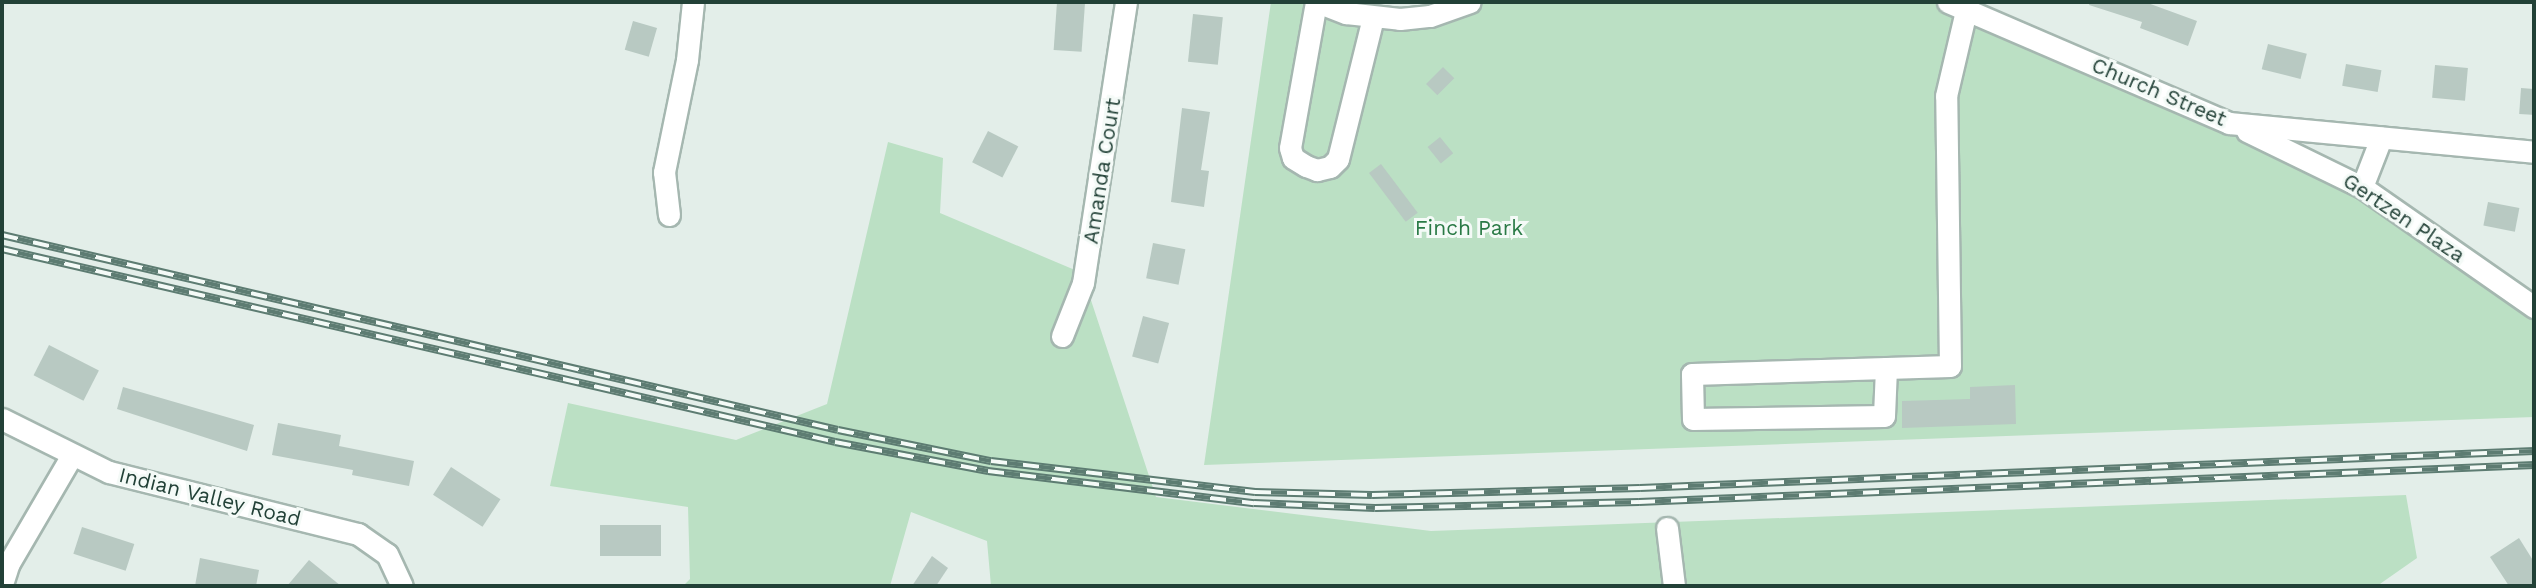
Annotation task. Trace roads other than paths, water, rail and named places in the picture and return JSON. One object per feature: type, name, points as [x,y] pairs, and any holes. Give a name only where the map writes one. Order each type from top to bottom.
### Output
[{"type":"street","points":[[669,215],[664,172],[687,60],[693,2]]},
{"type":"street","name":"Amanda Court","points":[[1062,336],[1083,283],[1126,2]]},
{"type":"street","points":[[1373,18],[1338,159],[1330,167],[1317,170],[1306,166],[1293,158],[1290,148],[1316,2],[1373,18],[1400,19],[1430,16],[1470,2]]},
{"type":"street","points":[[1886,368],[1884,416],[1693,419],[1692,374],[1950,366],[1946,96],[1957,6]]},
{"type":"street","name":"Church Street","points":[[1957,6],[2229,123],[2534,152]]},
{"type":"street","name":"Gertzen Plaza","points":[[2229,123],[2362,187],[2534,307]]},
{"type":"street","points":[[2362,187],[2381,138]]},
{"type":"street","name":"Indian Valley Road","points":[[2,419],[109,472],[358,534],[387,554],[402,586]]},
{"type":"street","points":[[2,584],[20,543],[72,455]]},
{"type":"street","points":[[1667,528],[1674,586]]},
{"type":"railway","points":[[2,235],[838,430],[991,461],[1255,492],[1372,495],[1640,488],[2534,451]]},
{"type":"railway","points":[[2,249],[835,442],[988,471],[1254,503],[1375,508],[1639,502],[2534,465]]},
{"type":"park label","name":"Finch Park","points":[[1469,228]]}]
